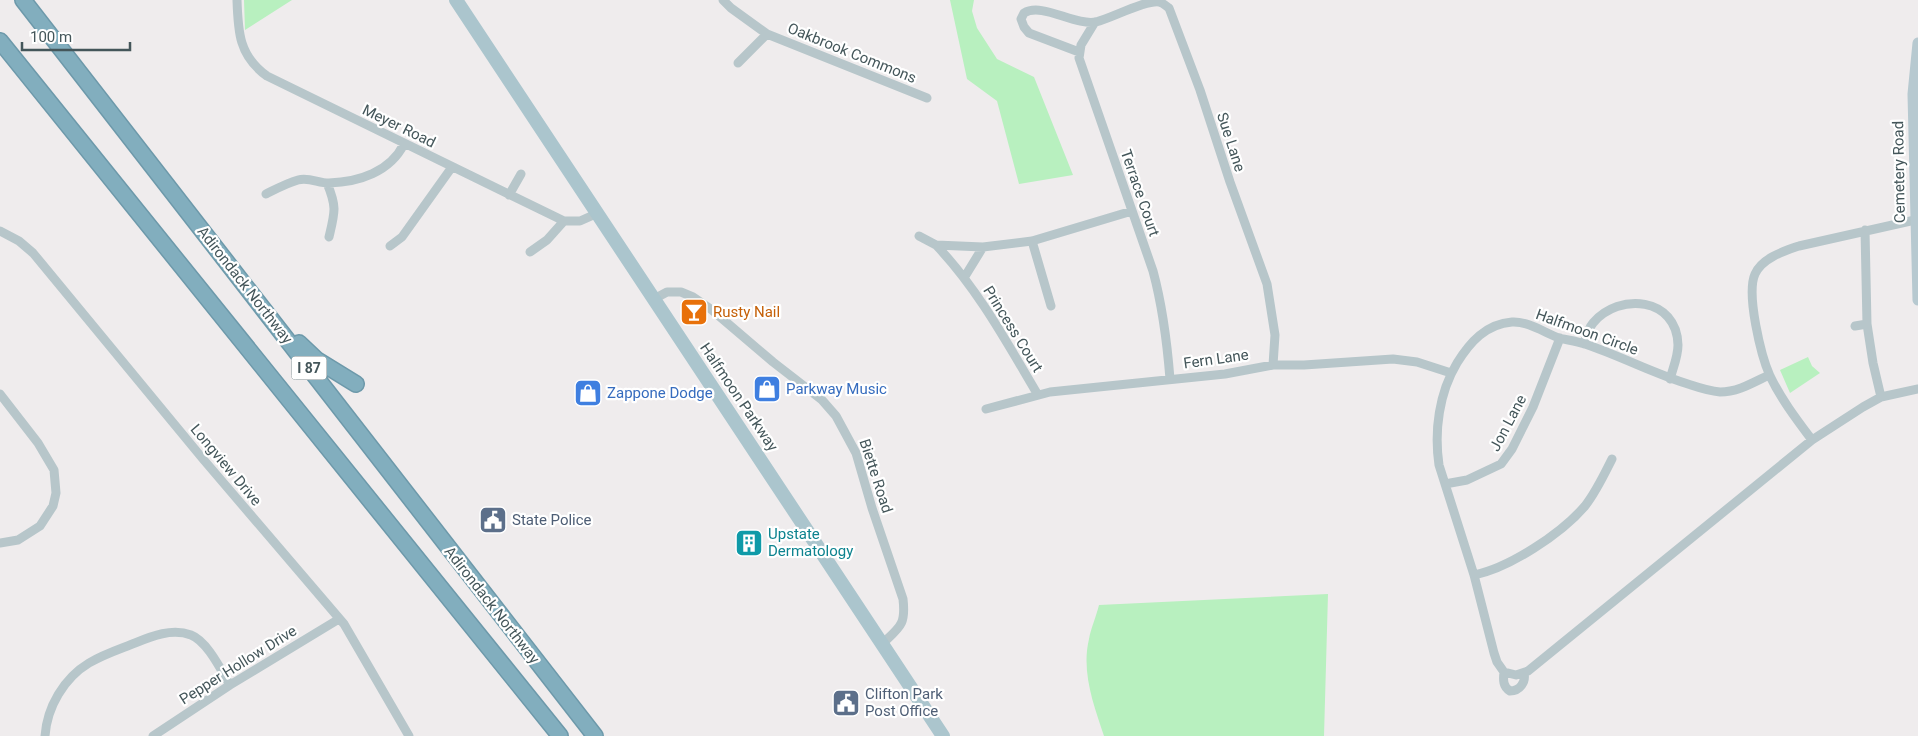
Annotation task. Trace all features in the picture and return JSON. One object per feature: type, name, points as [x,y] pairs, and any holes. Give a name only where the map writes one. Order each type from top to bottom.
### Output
[{"type":"highway","name":"Adirondack Northway","points":[[23,0],[594,736]]},
{"type":"highway","name":"Adirondack Northway","points":[[0,40],[560,736]]},
{"type":"highway","points":[[241,279],[304,350],[356,384]]},
{"type":"main road","name":"Halfmoon Parkway","points":[[456,0],[943,736]]},
{"type":"street","name":"Meyer Road","points":[[238,0],[239,33],[244,50],[260,71],[404,144],[564,221]]},
{"type":"street","name":"Oakbrook Commons","points":[[723,0],[730,8],[767,34],[927,98]]},
{"type":"street","name":"Sue Lane","points":[[1095,22],[1149,2],[1165,4],[1172,13],[1267,284],[1275,335],[1272,365]]},
{"type":"street","points":[[1033,9],[1095,22],[1086,35],[1079,52],[1029,33],[1021,19],[1024,12],[1033,9]]},
{"type":"street","name":"Oakbrook Commons","points":[[738,63],[767,34]]},
{"type":"street","name":"Cemetery Road","points":[[1918,43],[1915,220],[1918,300]]},
{"type":"street","name":"Terrace Court","points":[[1079,52],[1082,68],[1153,271],[1162,305],[1167,336],[1170,379]]},
{"type":"street","points":[[266,194],[298,180],[309,179],[328,183],[354,179],[380,171],[399,154],[404,144]]},
{"type":"street","points":[[390,246],[402,237],[452,167]]},
{"type":"street","points":[[509,195],[521,174]]},
{"type":"street","points":[[328,183],[334,200],[335,213],[329,237]]},
{"type":"street","name":"Princess Court","points":[[936,245],[983,247],[1032,241],[1132,211]]},
{"type":"street","points":[[530,252],[547,240],[564,221],[580,221],[598,213]]},
{"type":"street","points":[[1812,440],[1787,407],[1770,375],[1752,304],[1753,281],[1756,273],[1766,262],[1784,252],[1808,244],[1915,220]]},
{"type":"street","points":[[1866,230],[1867,324],[1881,397]]},
{"type":"street","name":"Longview Drive","points":[[0,231],[19,241],[33,253],[196,452],[344,624],[409,736]]},
{"type":"street","name":"Princess Court","points":[[919,236],[936,245],[954,264],[996,323],[1038,395]]},
{"type":"street","points":[[1032,241],[1051,306]]},
{"type":"street","name":"Princess Court","points":[[964,278],[983,247]]},
{"type":"street","points":[[1747,268],[1756,273]]},
{"type":"street","name":"Biette Road","points":[[654,299],[666,292],[681,292],[693,297],[712,310],[822,400],[836,416],[856,453],[872,508],[903,600],[902,624],[882,644]]},
{"type":"street","points":[[1584,344],[1588,331],[1594,322],[1612,309],[1625,305],[1642,304],[1658,307],[1666,314],[1676,333],[1677,352],[1670,379]]},
{"type":"street","name":"Halfmoon Circle","points":[[1770,375],[1728,392],[1707,390],[1670,379],[1584,344],[1514,322],[1503,324],[1482,334],[1468,345],[1451,373],[1439,412],[1436,437],[1439,465],[1474,575],[1494,653],[1504,672],[1506,687],[1510,691],[1517,690],[1522,684],[1525,679],[1524,673],[1812,440],[1881,397],[1918,389]]},
{"type":"street","points":[[1855,326],[1867,324]]},
{"type":"street","name":"Jon Lane","points":[[1445,484],[1467,480],[1502,464],[1512,449],[1533,406],[1560,338]]},
{"type":"street","name":"Fern Lane","points":[[986,409],[1050,392],[1225,374],[1272,365],[1304,365],[1393,359],[1417,362],[1451,373]]},
{"type":"street","points":[[0,394],[38,443],[54,470],[56,493],[53,506],[40,526],[18,540],[0,543]]},
{"type":"street","points":[[1474,575],[1499,568],[1526,553],[1539,545],[1579,512],[1600,484],[1612,459]]},
{"type":"street","name":"Pepper Hollow Drive","points":[[152,736],[230,685],[339,619]]},
{"type":"street","points":[[45,736],[49,714],[56,698],[66,683],[82,668],[106,655],[165,633],[179,632],[192,635],[203,643],[230,685]]},
{"type":"street","points":[[1504,672],[1512,676],[1524,673]]},
{"type":"green space","points":[[244,0],[292,0],[245,30]]},
{"type":"green space","points":[[950,0],[974,0],[972,11],[977,28],[997,59],[1034,77],[1073,175],[1019,184],[997,101],[967,79]]},
{"type":"green space","points":[[1808,357],[1812,366],[1820,373],[1790,393],[1780,370]]},
{"type":"green space","points":[[1328,594],[1324,736],[1104,736],[1090,689],[1087,664],[1089,639],[1099,605]]},
{"type":"place","name":"Rusty Nail","points":[[694,312]]},
{"type":"place","name":"Parkway Music","points":[[767,389]]},
{"type":"place","name":"Zappone Dodge","points":[[588,393]]},
{"type":"place","name":"State Police","points":[[493,520]]},
{"type":"place","name":"Upstate Dermatology","points":[[749,543]]},
{"type":"place","name":"Clifton Park Post Office","points":[[846,703]]}]
